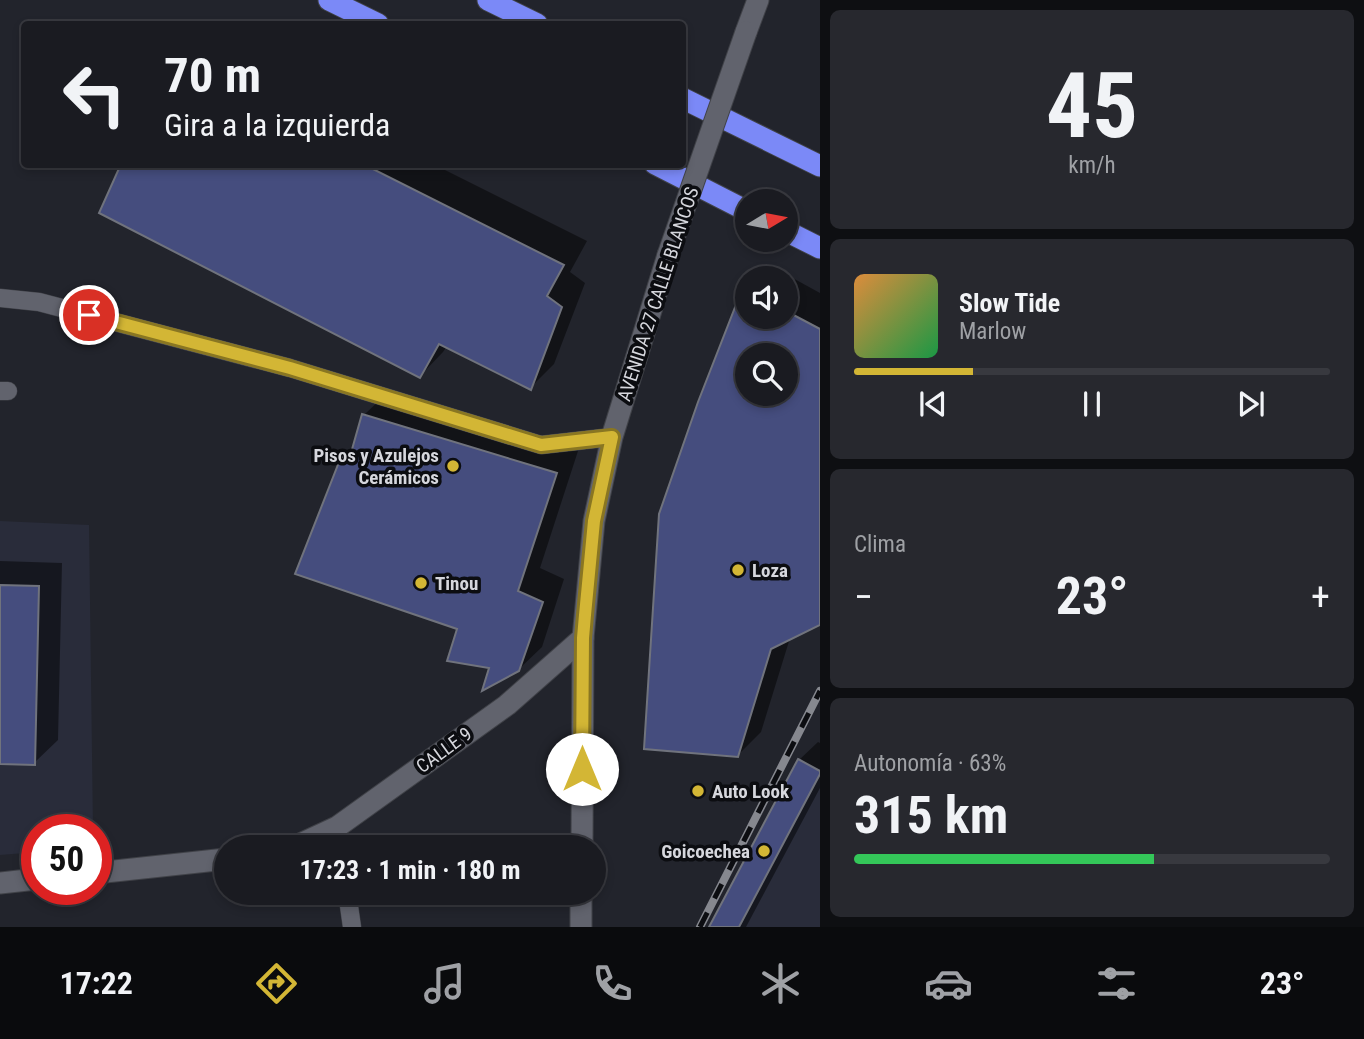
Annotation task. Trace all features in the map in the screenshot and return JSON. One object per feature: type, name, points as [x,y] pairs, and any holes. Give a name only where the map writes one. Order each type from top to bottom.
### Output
[{"type":"highway","points":[[329,0],[372,21]]},
{"type":"highway","points":[[488,0],[531,21]]},
{"type":"highway","points":[[686,99],[820,166]]},
{"type":"highway","points":[[663,168],[735,205]]},
{"type":"highway","points":[[798,237],[820,248]]},
{"type":"main road","name":"AVENIDA 27 CALLE BLANCOS","points":[[582,835],[583,638],[594,521],[612,437],[668,255],[758,0]]},
{"type":"main road","name":"CALLE 9","points":[[342,835],[507,705],[583,638]]},
{"type":"main road","points":[[112,871],[214,860]]},
{"type":"main road","points":[[0,883],[21,881]]},
{"type":"main road","points":[[581,905],[581,927]]},
{"type":"lane","points":[[0,298],[39,302],[290,368],[541,445],[612,437]]},
{"type":"lane","points":[[349,905],[352,927]]},
{"type":"shaded area","points":[[0,521],[89,525],[93,814],[21,814],[21,853],[0,855]]},
{"type":"shaded area","points":[[820,774],[820,927],[739,927]]},
{"type":"building","points":[[119,168],[371,168],[564,265],[547,296],[562,307],[531,390],[439,344],[420,378],[99,213]]},
{"type":"building","name":"Loza","points":[[735,307],[735,329],[798,329],[798,317],[820,329],[820,625],[771,649],[738,757],[644,749],[659,514]]},
{"type":"building","name":"Tinou","points":[[362,414],[557,473],[518,591],[543,602],[519,671],[482,691],[489,668],[447,661],[457,629],[295,574],[341,457],[349,460]]},
{"type":"building","points":[[0,585],[39,586],[35,765],[0,764]]},
{"type":"building","name":"Goicoechea","points":[[798,759],[820,771],[820,774],[739,927],[709,927]]},
{"type":"railway","points":[[700,927],[820,691]]},
{"type":"place","name":"Pisos y Azulejos Cerámicos","points":[[453,466]]},
{"type":"place","name":"Loza","points":[[738,570]]},
{"type":"place","name":"Tinou","points":[[421,583]]},
{"type":"place","name":"Auto Look","points":[[698,791]]},
{"type":"place","name":"Goicoechea","points":[[764,851]]},
{"type":"route","points":[[89,315],[290,368],[541,445],[612,437],[594,521],[585,615],[582,769]]}]
